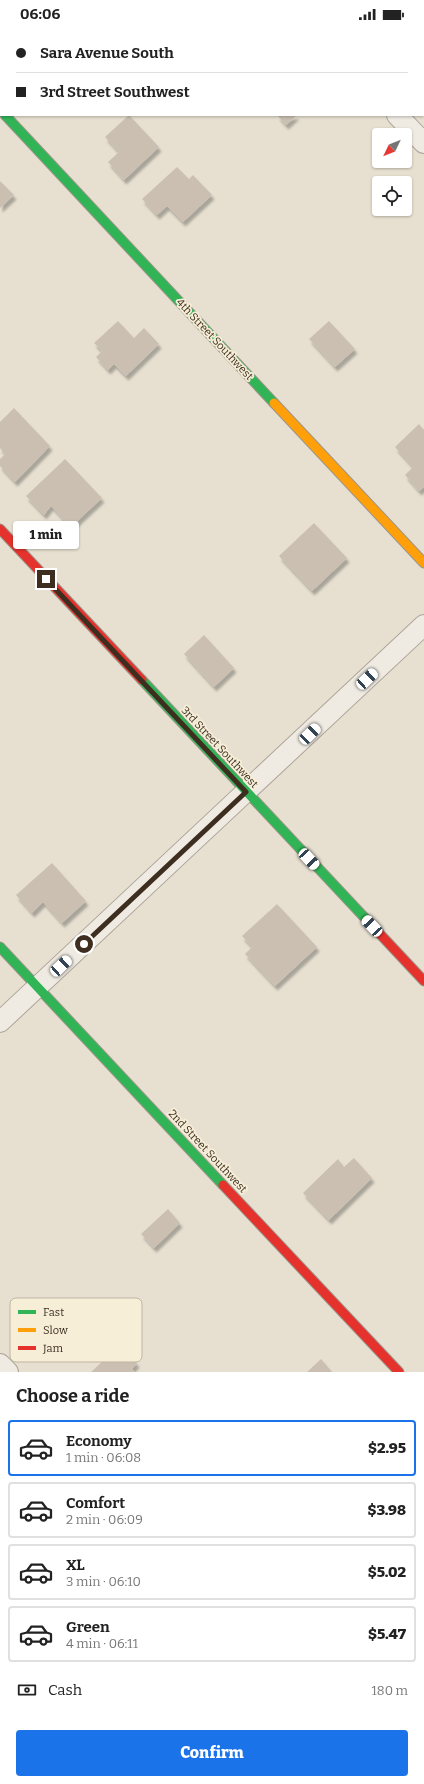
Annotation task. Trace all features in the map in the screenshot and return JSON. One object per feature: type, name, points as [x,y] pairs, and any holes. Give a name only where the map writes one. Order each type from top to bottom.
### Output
[{"type":"street","name":"4th Street Southwest","points":[[6,116],[424,563]]},
{"type":"street","points":[[398,116],[424,143]]},
{"type":"street","name":"3rd Street Southwest","points":[[0,529],[424,981]]},
{"type":"street","points":[[0,1022],[310,734],[424,625]]},
{"type":"street","name":"2nd Street Southwest","points":[[0,947],[399,1372]]},
{"type":"street","points":[[0,1364],[8,1372]]},
{"type":"building","points":[[128,116],[130,116],[159,147],[124,180],[108,162],[119,152],[105,137]]},
{"type":"building","points":[[278,116],[296,116],[286,125]]},
{"type":"building","points":[[177,167],[189,179],[193,175],[212,195],[183,222],[167,206],[157,215],[142,199]]},
{"type":"building","points":[[0,181],[14,195],[0,208]]},
{"type":"building","points":[[118,321],[134,338],[144,328],[159,344],[126,376],[114,364],[108,370],[96,357],[102,351],[94,343]]},
{"type":"building","points":[[329,321],[355,349],[335,367],[309,339]]},
{"type":"building","points":[[14,408],[50,446],[15,482],[0,466],[0,459],[5,454],[0,448],[0,422]]},
{"type":"building","points":[[419,424],[424,430],[424,487],[419,491],[405,475],[413,467],[395,447]]},
{"type":"building","points":[[65,459],[102,498],[71,527],[51,506],[44,515],[26,496]]},
{"type":"building","points":[[314,523],[347,558],[312,591],[279,556]]},
{"type":"building","points":[[204,635],[234,668],[214,687],[184,654]]},
{"type":"building","points":[[52,863],[86,901],[62,923],[43,902],[32,913],[16,895]]},
{"type":"building","points":[[277,904],[317,947],[275,986],[245,954],[252,947],[242,936]]},
{"type":"building","points":[[354,1158],[372,1178],[329,1220],[303,1193],[338,1159],[344,1167]]},
{"type":"building","points":[[168,1209],[180,1223],[154,1248],[141,1234]]},
{"type":"building","points":[[321,1359],[332,1372],[307,1372]]},
{"type":"building","points":[[102,1362],[137,1363],[132,1369],[135,1372],[91,1372]]},
{"type":"traffic: fast","points":[[6,116],[274,403]]},
{"type":"traffic: fast","points":[[142,680],[379,933]]},
{"type":"traffic: fast","points":[[0,947],[223,1185]]},
{"type":"traffic: slow","points":[[274,403],[424,563]]},
{"type":"traffic: jam","points":[[0,529],[142,680]]},
{"type":"traffic: jam","points":[[379,933],[424,981]]},
{"type":"traffic: jam","points":[[223,1185],[399,1372]]},
{"type":"route","points":[[46,579],[246,792],[84,944]]}]
